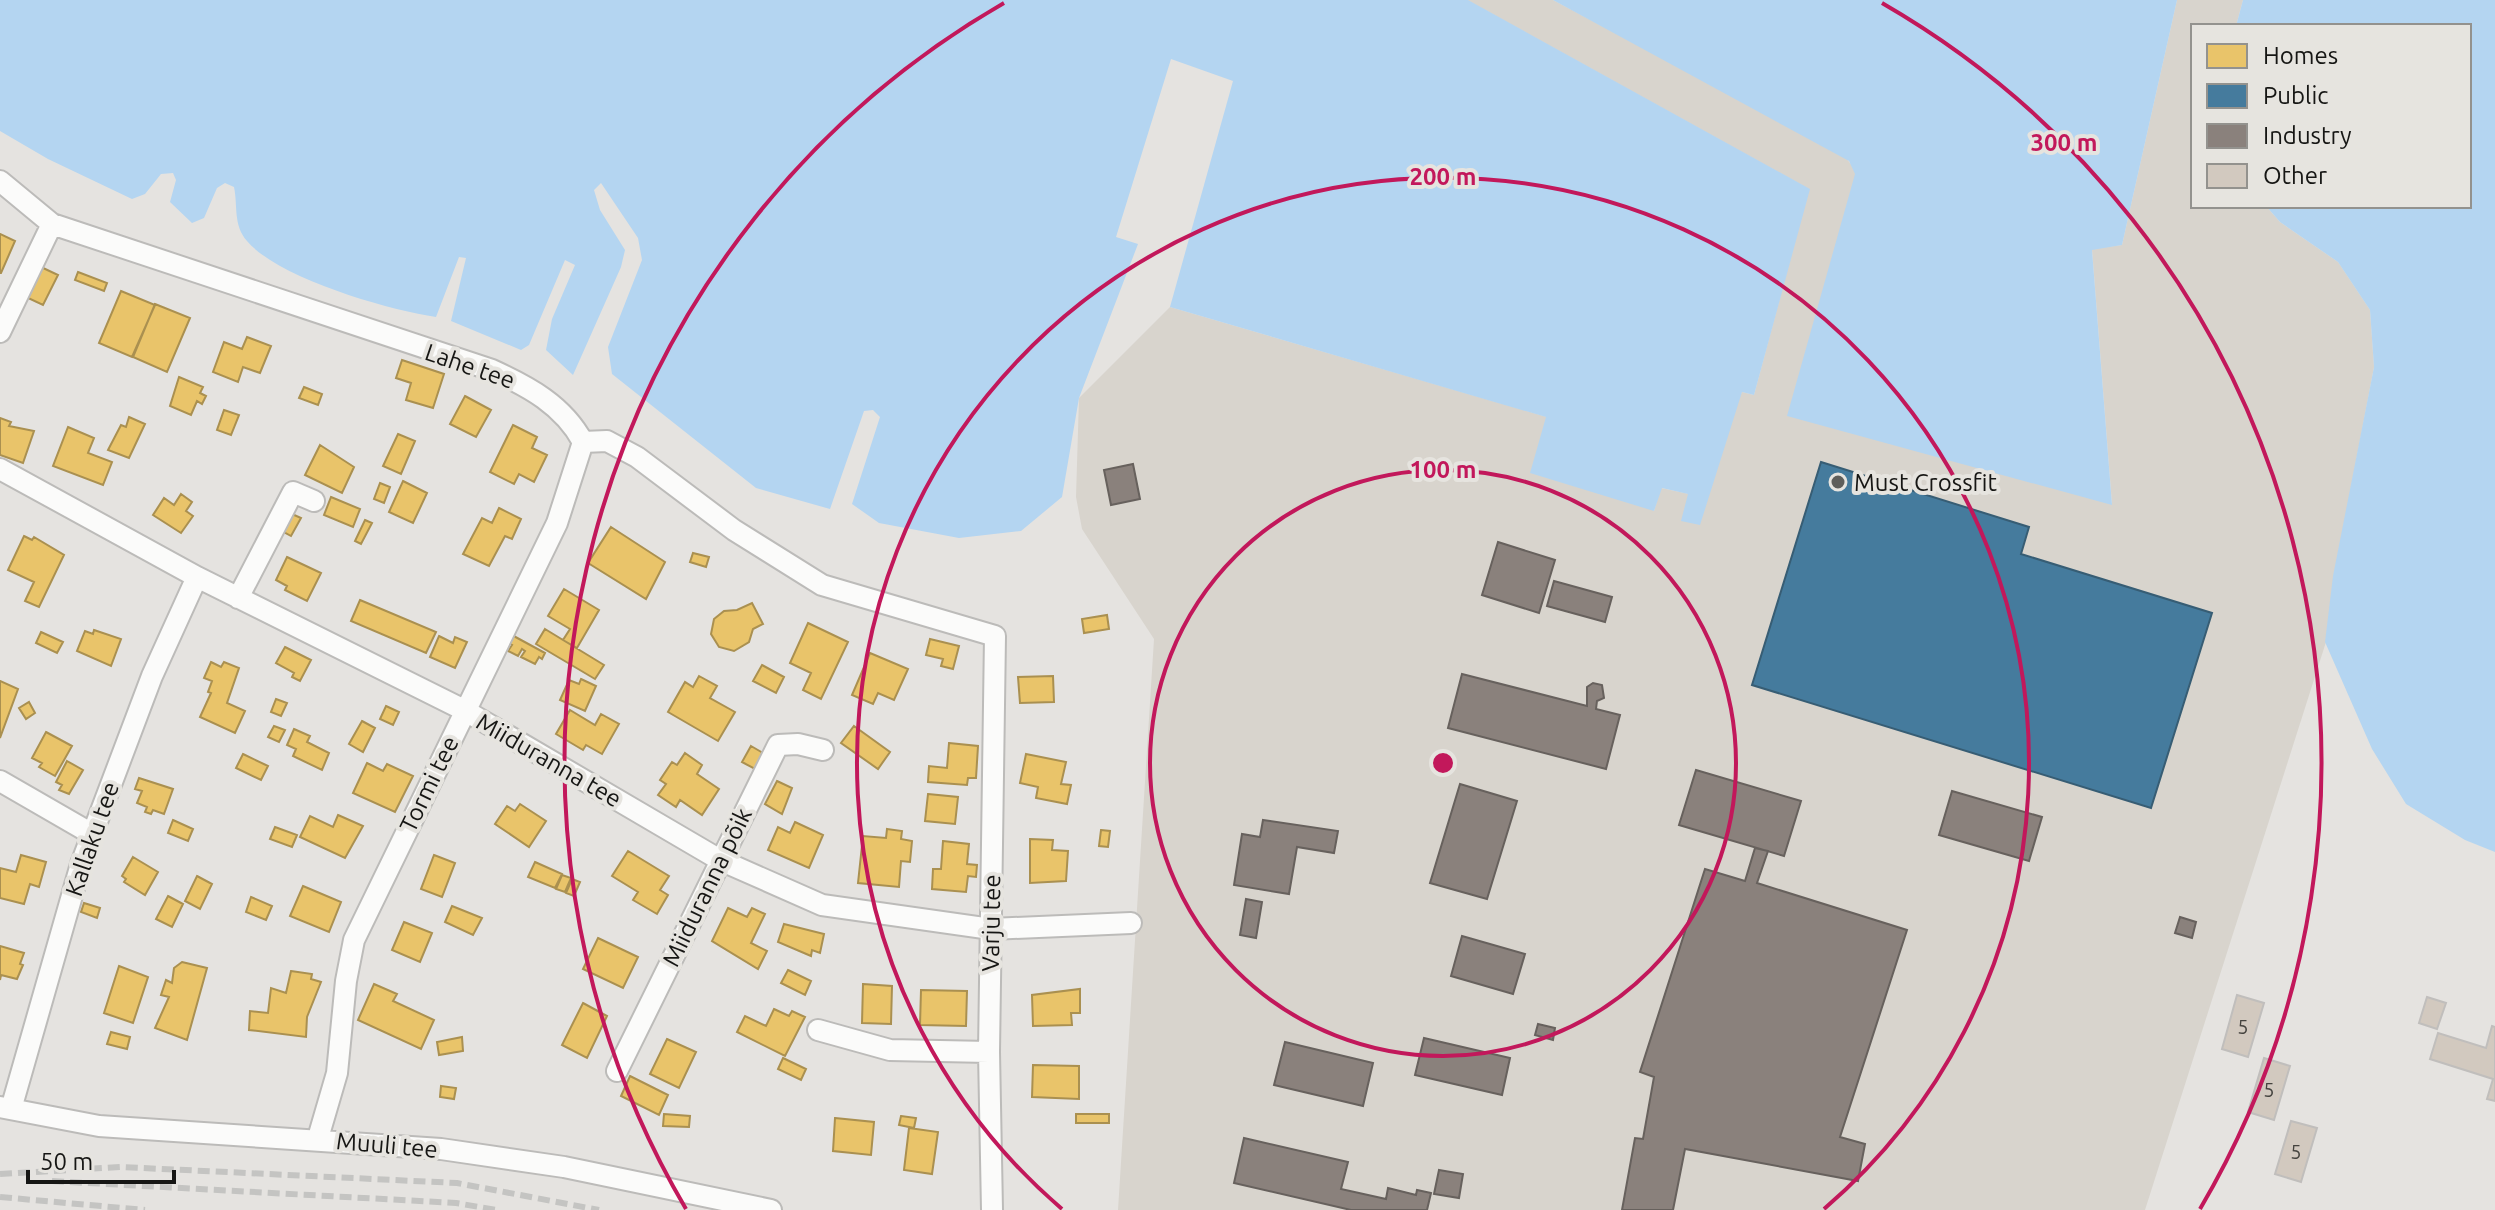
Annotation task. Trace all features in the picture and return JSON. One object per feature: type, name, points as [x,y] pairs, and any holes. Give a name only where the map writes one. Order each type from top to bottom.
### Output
[{"type":"street","name":"Lahe tee","points":[[0,181],[52,224],[317,315],[492,370],[531,388],[572,421],[583,442]]},
{"type":"street","points":[[0,332],[52,224]]},
{"type":"street","name":"Varju tee","points":[[583,442],[607,441],[637,457],[734,530],[822,585],[995,636],[989,1052],[992,1210]]},
{"type":"street","name":"Tormi tee","points":[[318,1138],[337,1073],[346,981],[354,940],[557,523],[583,442]]},
{"type":"street","name":"Miiduranna tee","points":[[0,469],[197,577],[464,710],[720,860],[822,905],[991,929],[1131,923]]},
{"type":"street","points":[[238,598],[293,492],[314,501]]},
{"type":"street","name":"Kallaku tee","points":[[6,1108],[92,834],[152,676],[197,577]]},
{"type":"street","name":"Miiduranna põik","points":[[617,1071],[778,745],[798,744],[823,750]]},
{"type":"street","points":[[0,781],[92,834]]},
{"type":"street","points":[[818,1030],[890,1050],[989,1052]]},
{"type":"street","name":"Muuli tee","points":[[6,1108],[99,1126],[205,1135],[318,1138],[441,1149],[564,1167],[771,1210]]},
{"type":"shaded area","points":[[1467,0],[1553,0],[1843,154],[2112,504],[2092,249],[2122,245],[2177,0],[2243,0],[2237,24],[2191,24],[2191,208],[2268,208],[2280,222],[2338,262],[2370,310],[2374,367],[2334,576],[2326,642],[2145,1210],[1118,1210],[1154,639],[1082,529],[1076,497],[1079,398],[1170,307],[1547,417],[1654,511],[1661,488],[1689,494],[1742,392],[1754,395],[1809,189]]},
{"type":"water","points":[[0,0],[1468,0],[1810,189],[1754,395],[1742,392],[1700,525],[1681,521],[1688,494],[1662,488],[1654,511],[1530,473],[1546,417],[1170,307],[1233,81],[1171,59],[1116,237],[1138,244],[1079,398],[1062,497],[1021,531],[959,538],[879,523],[852,504],[880,417],[873,410],[864,411],[830,509],[756,488],[612,374],[608,347],[642,260],[638,238],[601,183],[594,190],[600,210],[625,250],[621,267],[573,375],[546,350],[552,319],[575,265],[565,260],[529,345],[521,350],[451,321],[466,258],[459,257],[436,317],[363,300],[283,268],[262,255],[247,241],[240,228],[234,187],[225,183],[217,188],[204,218],[192,223],[170,202],[176,180],[173,173],[161,174],[145,194],[132,199],[48,159],[0,131]]},
{"type":"water","points":[[1553,0],[2177,0],[2122,245],[2092,250],[2112,505],[1787,416],[1855,174],[1849,161]]},
{"type":"water","points":[[2243,0],[2495,0],[2495,852],[2465,840],[2406,804],[2372,749],[2325,642],[2333,576],[2374,367],[2370,310],[2338,262],[2280,222],[2268,208],[2471,208],[2471,24],[2237,24]]},
{"type":"building: Homes","points":[[0,234],[15,241],[1,273],[0,273]]},
{"type":"building: Homes","points":[[41,267],[58,275],[43,305],[26,297]]},
{"type":"building: Homes","points":[[78,272],[107,283],[104,291],[75,280]]},
{"type":"building: Homes","points":[[121,291],[155,305],[132,357],[99,343]]},
{"type":"building: Homes","points":[[155,304],[190,318],[167,372],[133,357]]},
{"type":"building: Homes","points":[[247,337],[271,346],[260,373],[243,367],[238,382],[213,372],[224,342],[242,349]]},
{"type":"building: Homes","points":[[402,360],[444,374],[433,408],[406,400],[411,383],[396,378]]},
{"type":"building: Homes","points":[[179,377],[203,387],[200,393],[206,396],[202,404],[197,401],[191,415],[170,406]]},
{"type":"building: Homes","points":[[304,387],[322,394],[318,405],[299,398]]},
{"type":"building: Homes","points":[[465,396],[491,410],[476,437],[450,424]]},
{"type":"building: Homes","points":[[224,410],[239,415],[231,435],[217,430]]},
{"type":"building: Homes","points":[[129,417],[145,424],[129,458],[108,450],[121,425],[126,427]]},
{"type":"building: Homes","points":[[0,418],[11,422],[9,426],[34,431],[23,463],[0,455]]},
{"type":"building: Homes","points":[[513,425],[537,437],[532,448],[547,455],[534,482],[519,474],[514,484],[490,472]]},
{"type":"building: Homes","points":[[68,427],[94,438],[88,453],[112,462],[103,485],[53,466]]},
{"type":"building: Homes","points":[[398,434],[415,441],[401,474],[383,466]]},
{"type":"building: Homes","points":[[320,445],[354,467],[342,493],[305,475]]},
{"type":"building: Homes","points":[[403,481],[427,493],[413,523],[389,512]]},
{"type":"building: Homes","points":[[380,483],[390,487],[384,503],[374,499]]},
{"type":"building: Homes","points":[[181,494],[192,502],[186,511],[193,516],[181,533],[153,515],[164,498],[174,505]]},
{"type":"building: Homes","points":[[331,497],[360,509],[353,527],[324,515]]},
{"type":"building: Homes","points":[[499,508],[521,519],[512,539],[505,536],[489,566],[463,554],[482,518],[492,523]]},
{"type":"building: Homes","points":[[292,514],[301,518],[291,536],[282,531]]},
{"type":"building: Homes","points":[[365,520],[372,523],[361,544],[355,541]]},
{"type":"building: Homes","points":[[611,527],[665,562],[646,599],[588,563]]},
{"type":"building: Homes","points":[[24,536],[32,540],[34,537],[64,555],[39,607],[25,601],[34,582],[8,570]]},
{"type":"building: Homes","points":[[693,553],[709,557],[706,567],[690,562]]},
{"type":"building: Homes","points":[[287,557],[321,573],[307,601],[285,590],[287,586],[276,580]]},
{"type":"building: Homes","points":[[564,589],[599,610],[577,648],[563,640],[570,629],[548,616]]},
{"type":"building: Homes","points":[[360,600],[436,632],[426,653],[351,621]]},
{"type":"building: Homes","points":[[752,603],[763,624],[753,629],[749,642],[734,651],[719,647],[711,634],[714,619],[724,611],[737,610]]},
{"type":"building: Homes","points":[[1107,615],[1109,629],[1084,633],[1082,619]]},
{"type":"building: Homes","points":[[808,623],[848,642],[821,699],[803,690],[811,673],[790,663]]},
{"type":"building: Homes","points":[[545,629],[604,665],[595,679],[536,644]]},
{"type":"building: Homes","points":[[94,630],[121,639],[111,666],[77,651],[85,631],[93,634]]},
{"type":"building: Homes","points":[[41,632],[63,642],[57,653],[36,643]]},
{"type":"building: Homes","points":[[510,634],[545,653],[542,659],[539,657],[535,664],[521,657],[525,651],[522,649],[518,656],[508,651],[512,645],[506,642]]},
{"type":"building: Homes","points":[[439,636],[453,643],[455,637],[467,642],[455,668],[430,657]]},
{"type":"building: Homes","points":[[930,639],[959,646],[953,669],[941,666],[943,659],[926,655]]},
{"type":"building: Homes","points":[[285,647],[311,660],[300,681],[292,677],[294,673],[276,663]]},
{"type":"building: Homes","points":[[870,653],[908,669],[894,700],[878,693],[873,704],[852,695]]},
{"type":"building: Homes","points":[[211,662],[221,667],[224,662],[239,668],[227,703],[245,711],[235,733],[200,717],[211,693],[208,692],[212,681],[204,678]]},
{"type":"building: Homes","points":[[762,665],[784,677],[776,693],[753,681]]},
{"type":"building: Homes","points":[[699,676],[717,686],[710,698],[735,712],[718,741],[668,712],[685,682],[693,687]]},
{"type":"building: Homes","points":[[1053,676],[1054,702],[1020,703],[1018,677]]},
{"type":"building: Homes","points":[[581,679],[596,686],[585,711],[560,700],[569,680],[579,684]]},
{"type":"building: Homes","points":[[0,681],[18,689],[0,738]]},
{"type":"building: Homes","points":[[276,699],[287,703],[281,716],[271,712]]},
{"type":"building: Homes","points":[[29,702],[35,713],[26,719],[19,708]]},
{"type":"building: Homes","points":[[386,706],[399,712],[393,725],[380,719]]},
{"type":"building: Homes","points":[[570,710],[595,725],[601,714],[619,724],[602,754],[586,745],[583,750],[556,734]]},
{"type":"building: Homes","points":[[362,721],[375,728],[363,752],[349,744]]},
{"type":"building: Homes","points":[[274,726],[285,730],[279,742],[268,737]]},
{"type":"building: Homes","points":[[854,726],[890,752],[878,769],[841,743]]},
{"type":"building: Homes","points":[[294,729],[310,736],[307,742],[329,753],[322,770],[293,756],[296,749],[287,745]]},
{"type":"building: Homes","points":[[46,732],[72,746],[55,776],[39,767],[42,763],[32,758]]},
{"type":"building: Homes","points":[[949,743],[978,746],[976,778],[968,778],[967,785],[928,782],[929,766],[947,768]]},
{"type":"building: Homes","points":[[751,746],[763,753],[755,769],[742,762]]},
{"type":"building: Homes","points":[[685,753],[702,765],[697,774],[719,789],[702,815],[680,800],[676,807],[658,795],[666,784],[660,780],[672,762],[677,765]]},
{"type":"building: Homes","points":[[243,754],[268,766],[261,780],[236,768]]},
{"type":"building: Homes","points":[[1026,754],[1066,762],[1061,784],[1071,785],[1067,804],[1036,798],[1038,787],[1020,783]]},
{"type":"building: Homes","points":[[67,761],[83,770],[69,794],[59,790],[62,785],[56,782]]},
{"type":"building: Homes","points":[[367,763],[383,771],[387,764],[413,776],[395,812],[353,793]]},
{"type":"building: Homes","points":[[139,778],[173,789],[164,814],[153,810],[151,814],[145,812],[147,807],[137,803],[142,791],[135,789]]},
{"type":"building: Homes","points":[[777,781],[792,788],[782,814],[765,804]]},
{"type":"building: Homes","points":[[928,794],[958,797],[955,824],[925,821]]},
{"type":"building: Homes","points":[[520,804],[546,821],[529,847],[495,824],[507,806],[515,811]]},
{"type":"building: Homes","points":[[338,815],[363,826],[345,858],[300,837],[310,816],[333,827]]},
{"type":"building: Homes","points":[[173,820],[193,829],[188,841],[168,833]]},
{"type":"building: Homes","points":[[795,822],[823,835],[809,868],[768,850],[778,827],[790,833]]},
{"type":"building: Homes","points":[[275,827],[297,835],[292,847],[270,839]]},
{"type":"building: Homes","points":[[887,829],[902,831],[901,839],[912,841],[910,862],[901,861],[899,887],[858,883],[863,836],[886,838]]},
{"type":"building: Homes","points":[[1101,830],[1110,831],[1108,847],[1099,846]]},
{"type":"building: Homes","points":[[1030,839],[1053,840],[1052,850],[1068,851],[1066,881],[1030,883]]},
{"type":"building: Homes","points":[[943,841],[969,844],[967,864],[977,865],[976,877],[968,876],[966,892],[932,889],[933,869],[941,869]]},
{"type":"building: Homes","points":[[628,851],[669,876],[660,890],[668,895],[657,914],[633,900],[638,892],[612,876]]},
{"type":"building: Homes","points":[[21,855],[46,862],[39,887],[30,884],[24,904],[0,898],[0,868],[16,872]]},
{"type":"building: Homes","points":[[434,855],[455,863],[442,897],[421,889]]},
{"type":"building: Homes","points":[[133,857],[158,872],[145,895],[124,882],[126,879],[122,876]]},
{"type":"building: Homes","points":[[535,862],[562,874],[555,888],[528,877]]},
{"type":"building: Homes","points":[[562,875],[571,878],[565,892],[556,889]]},
{"type":"building: Homes","points":[[197,876],[212,884],[200,909],[185,901]]},
{"type":"building: Homes","points":[[572,879],[580,882],[574,896],[566,893]]},
{"type":"building: Homes","points":[[303,886],[341,902],[329,932],[290,916]]},
{"type":"building: Homes","points":[[168,896],[183,904],[172,927],[156,919]]},
{"type":"building: Homes","points":[[251,897],[272,906],[266,920],[246,912]]},
{"type":"building: Homes","points":[[84,903],[100,908],[97,918],[81,912]]},
{"type":"building: Homes","points":[[452,906],[482,918],[473,935],[445,922]]},
{"type":"building: Homes","points":[[728,908],[747,917],[752,908],[765,914],[751,943],[767,951],[758,969],[712,941]]},
{"type":"building: Homes","points":[[404,922],[432,933],[420,962],[392,950]]},
{"type":"building: Homes","points":[[784,924],[824,934],[820,953],[812,950],[811,956],[778,942]]},
{"type":"building: Homes","points":[[598,938],[638,957],[623,988],[583,969]]},
{"type":"building: Homes","points":[[0,946],[24,953],[17,979],[1,975],[0,980]]},
{"type":"building: Homes","points":[[182,962],[207,968],[187,1040],[155,1028],[169,997],[161,995],[166,980],[172,983],[174,968]]},
{"type":"building: Homes","points":[[119,966],[148,977],[133,1023],[104,1013]]},
{"type":"building: Homes","points":[[788,970],[811,981],[805,995],[781,983]]},
{"type":"building: Homes","points":[[291,971],[312,974],[311,979],[321,982],[307,1017],[306,1037],[249,1030],[250,1011],[268,1013],[271,988],[286,993]]},
{"type":"building: Homes","points":[[374,984],[397,994],[393,1001],[434,1020],[421,1049],[358,1020]]},
{"type":"building: Homes","points":[[863,984],[892,986],[891,1024],[862,1023]]},
{"type":"building: Homes","points":[[1080,989],[1080,1013],[1071,1013],[1072,1025],[1033,1026],[1032,995]]},
{"type":"building: Homes","points":[[921,990],[967,991],[966,1026],[920,1025]]},
{"type":"building: Homes","points":[[583,1003],[607,1016],[587,1058],[562,1045]]},
{"type":"building: Homes","points":[[774,1009],[789,1016],[792,1011],[805,1017],[785,1056],[737,1032],[745,1016],[766,1026]]},
{"type":"building: Homes","points":[[111,1032],[130,1037],[127,1049],[107,1044]]},
{"type":"building: Homes","points":[[462,1037],[463,1051],[439,1055],[437,1042]]},
{"type":"building: Homes","points":[[667,1039],[696,1052],[679,1088],[650,1074]]},
{"type":"building: Homes","points":[[783,1058],[806,1069],[801,1080],[778,1069]]},
{"type":"building: Homes","points":[[1033,1065],[1079,1066],[1079,1099],[1032,1097]]},
{"type":"building: Homes","points":[[630,1076],[668,1095],[659,1115],[621,1096]]},
{"type":"building: Homes","points":[[441,1086],[456,1088],[454,1099],[440,1097]]},
{"type":"building: Homes","points":[[664,1114],[690,1116],[689,1127],[663,1126]]},
{"type":"building: Homes","points":[[1076,1114],[1109,1114],[1109,1123],[1076,1123]]},
{"type":"building: Homes","points":[[901,1116],[916,1118],[914,1128],[899,1125]]},
{"type":"building: Homes","points":[[835,1118],[874,1122],[871,1155],[833,1151]]},
{"type":"building: Homes","points":[[909,1128],[938,1132],[932,1174],[904,1170]]},
{"type":"building: Public","points":[[1821,462],[2029,527],[2021,554],[2212,613],[2151,808],[1752,685]]},
{"type":"building: Industry","points":[[1133,464],[1140,499],[1111,505],[1104,470]]},
{"type":"building: Industry","points":[[1498,542],[1555,560],[1539,613],[1482,595]]},
{"type":"building: Industry","points":[[1554,581],[1612,597],[1605,622],[1547,606]]},
{"type":"building: Industry","points":[[1462,674],[1587,706],[1587,687],[1593,683],[1602,685],[1604,698],[1597,701],[1596,709],[1620,715],[1606,769],[1448,728]]},
{"type":"building: Industry","points":[[1696,770],[1801,801],[1784,856],[1679,825]]},
{"type":"building: Industry","points":[[1460,784],[1517,801],[1487,899],[1430,883]]},
{"type":"building: Industry","points":[[1952,791],[2042,817],[2029,861],[1939,835]]},
{"type":"building: Industry","points":[[1263,820],[1338,831],[1334,853],[1297,847],[1289,894],[1234,885],[1242,834],[1260,837]]},
{"type":"building: Industry","points":[[1755,848],[1768,851],[1757,883],[1907,930],[1840,1137],[1865,1144],[1858,1181],[1685,1149],[1673,1210],[1622,1210],[1635,1138],[1643,1139],[1654,1077],[1640,1072],[1705,869],[1745,881]]},
{"type":"building: Industry","points":[[1246,899],[1262,902],[1256,938],[1240,935]]},
{"type":"building: Industry","points":[[2180,917],[2196,922],[2192,938],[2175,933]]},
{"type":"building: Industry","points":[[1462,936],[1525,954],[1513,994],[1451,976]]},
{"type":"building: Industry","points":[[1538,1024],[1555,1028],[1553,1040],[1535,1035]]},
{"type":"building: Industry","points":[[1424,1038],[1510,1058],[1502,1095],[1415,1075]]},
{"type":"building: Industry","points":[[1285,1042],[1373,1063],[1363,1106],[1274,1085]]},
{"type":"building: Industry","points":[[1244,1138],[1348,1162],[1341,1189],[1386,1199],[1388,1188],[1416,1195],[1417,1190],[1431,1193],[1427,1210],[1351,1210],[1234,1183]]},
{"type":"building: Industry","points":[[1439,1170],[1463,1174],[1459,1198],[1434,1194]]},
{"type":"building: Other","points":[[2237,995],[2264,1003],[2248,1057],[2222,1049]]},
{"type":"building: Other","points":[[2427,997],[2446,1003],[2437,1029],[2419,1023]]},
{"type":"building: Other","points":[[2492,1026],[2495,1027],[2495,1101],[2487,1099],[2493,1079],[2430,1059],[2438,1033],[2486,1048]]},
{"type":"building: Other","points":[[2264,1058],[2290,1066],[2274,1120],[2248,1112]]},
{"type":"building: Other","points":[[2291,1121],[2317,1128],[2301,1182],[2275,1174]]},
{"type":"railway","points":[[0,1174],[121,1167],[457,1183],[599,1210]]},
{"type":"railway","points":[[52,1181],[456,1203],[497,1210]]},
{"type":"railway","points":[[0,1197],[145,1210]]},
{"type":"place","name":"Must Crossfit","points":[[1838,482]]}]
